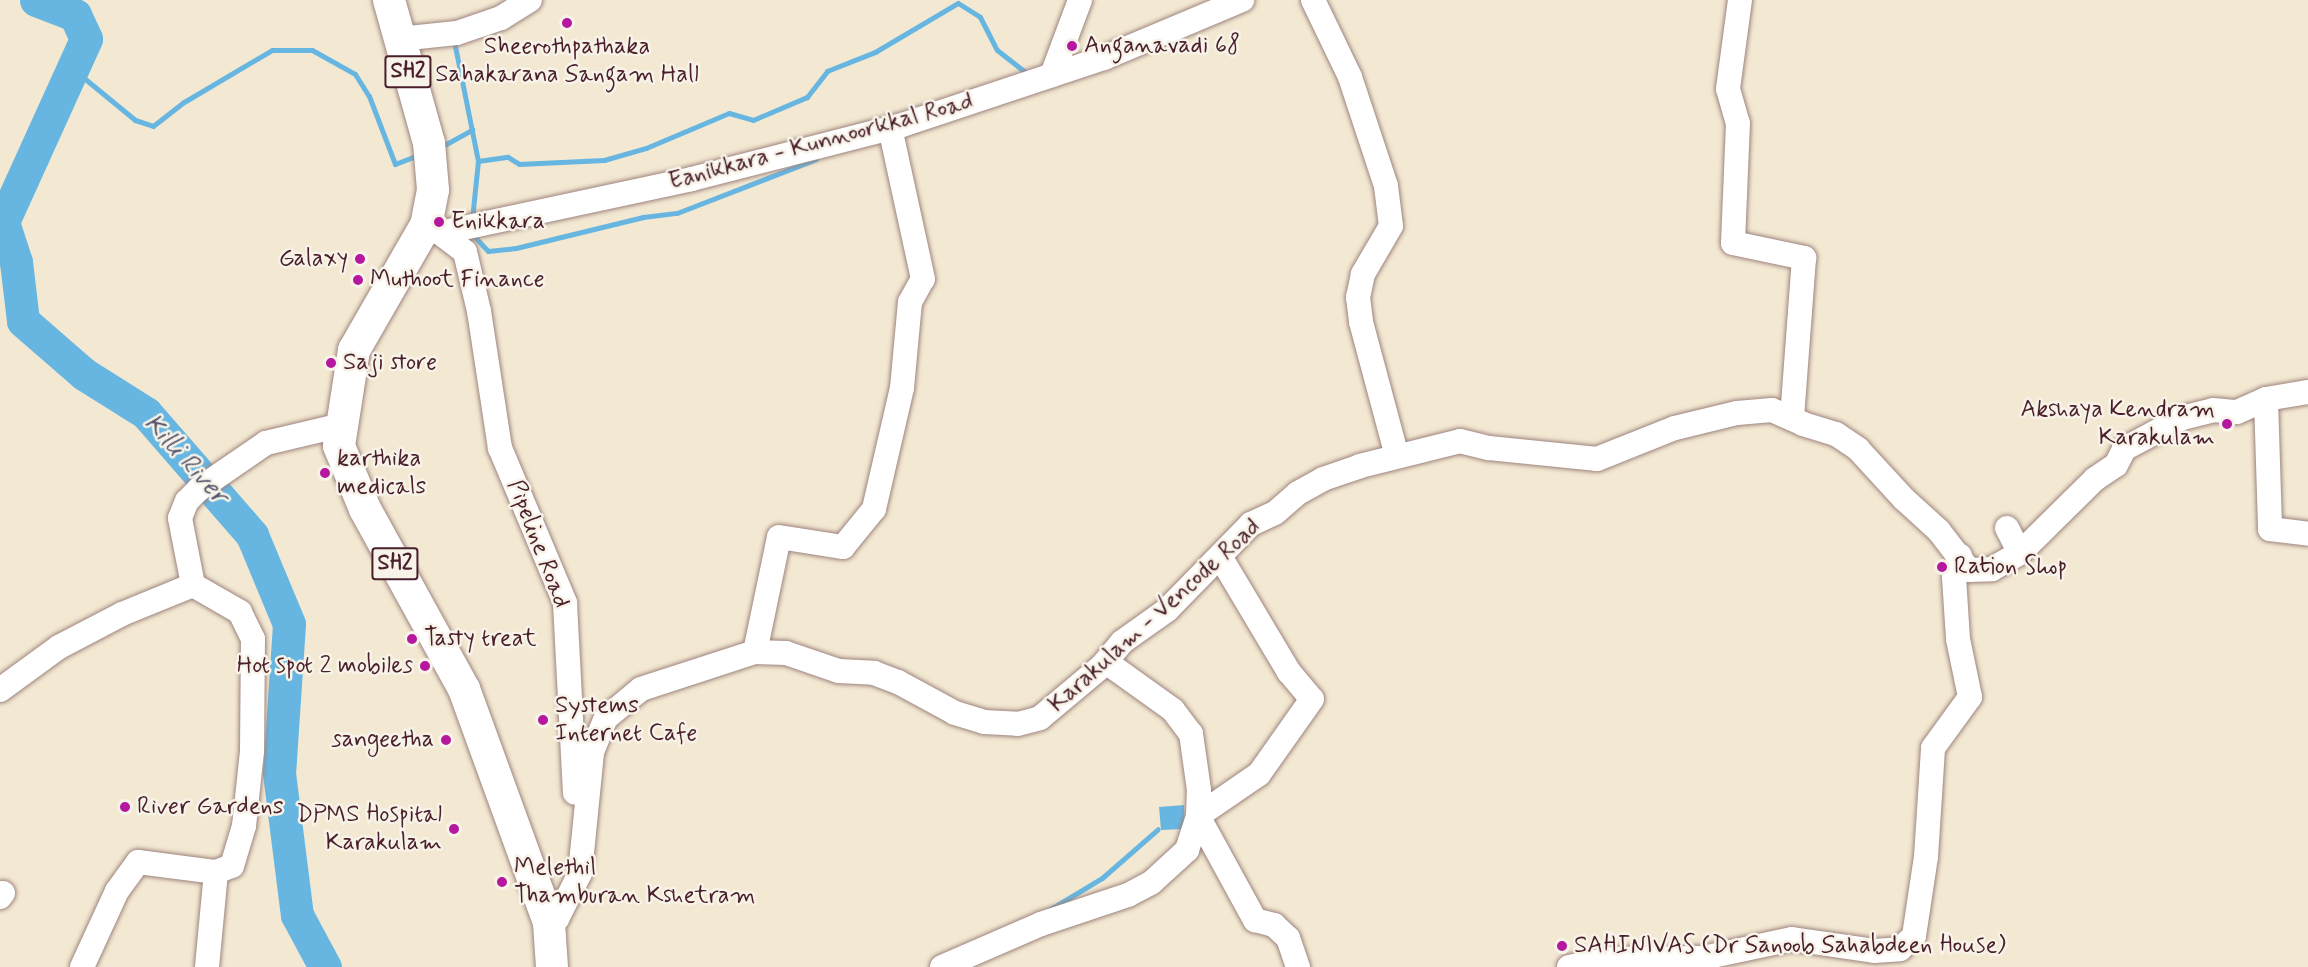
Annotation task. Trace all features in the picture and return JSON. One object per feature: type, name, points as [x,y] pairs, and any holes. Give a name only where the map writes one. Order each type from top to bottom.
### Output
[{"type":"main road","name":"SH2","points":[[389,0],[431,153],[433,190],[442,229],[354,350],[339,446],[365,509],[464,689],[549,923],[552,967]]},
{"type":"street","points":[[399,39],[447,34],[501,18],[530,0]]},
{"type":"street","points":[[1045,78],[1080,0]]},
{"type":"street","name":"Eanikkara - Kunnoorkkal Road","points":[[442,229],[484,224],[692,179],[890,128],[1104,58],[1242,0]]},
{"type":"street","points":[[1313,0],[1350,77],[1380,160],[1386,186],[1391,226],[1364,274],[1359,297],[1361,322],[1397,456]]},
{"type":"street","points":[[1740,0],[1728,88],[1738,123],[1733,243],[1804,258],[1792,419]]},
{"type":"street","points":[[755,652],[779,537],[843,547],[874,509],[902,388],[910,302],[923,279],[890,128]]},
{"type":"street","name":"Pipeline Road","points":[[442,229],[465,252],[479,311],[500,448],[565,603],[580,873]]},
{"type":"street","name":"Karakulam - Vencode Road","points":[[549,923],[557,919],[580,873],[592,752],[606,718],[641,689],[755,652],[786,653],[839,670],[874,672],[956,713],[984,722],[1018,724],[1040,718],[1064,700],[1106,662],[1122,642],[1167,610],[1221,558],[1251,524],[1275,513],[1298,493],[1323,479],[1397,456],[1460,441],[1489,448],[1598,459],[1675,428],[1737,413],[1772,410],[1836,434],[1858,449],[1904,499],[1939,531],[1969,570],[1992,569],[2019,553],[2095,479],[2116,465],[2124,449],[2182,418],[2213,410],[2237,412],[2266,399],[2308,392]]},
{"type":"street","points":[[2266,399],[2270,529],[2308,534]]},
{"type":"street","points":[[82,967],[117,891],[138,862],[216,872],[232,866],[244,826],[252,751],[253,639],[240,612],[193,585],[180,518],[188,501],[199,489],[223,471],[266,443],[342,425]]},
{"type":"street","points":[[2007,528],[2019,553]]},
{"type":"street","points":[[1569,967],[1610,959],[1703,958],[1792,939],[1874,951],[1900,949],[1914,936],[1926,857],[1933,748],[1970,697],[1958,639],[1954,577],[1960,556]]},
{"type":"street","points":[[1198,816],[1259,774],[1312,699],[1289,672],[1221,558]]},
{"type":"street","points":[[0,690],[59,647],[122,614],[193,585]]},
{"type":"street","points":[[942,967],[1041,924],[1105,905],[1151,883],[1187,850],[1198,816],[1199,790],[1191,734],[1173,710],[1106,662]]},
{"type":"street","points":[[1198,816],[1256,920],[1274,925],[1288,938],[1298,967]]},
{"type":"street","points":[[207,967],[216,872]]},
{"type":"water","points":[[1184,805],[1185,829],[1161,830],[1159,807]]},
{"type":"waterway","name":"Killi River","points":[[36,0],[75,15],[86,39],[3,222],[16,262],[23,321],[84,374],[146,413],[252,535],[289,624],[279,773],[297,915],[325,967]]},
{"type":"waterway","points":[[454,41],[478,161],[508,157],[519,164],[604,160],[646,148],[729,113],[753,120],[807,97],[827,71],[875,52],[958,3],[980,17],[997,50],[1029,75]]},
{"type":"waterway","points":[[73,69],[135,120],[153,126],[184,102],[272,50],[312,50],[355,74],[369,96],[395,164],[419,155]]},
{"type":"waterway","points":[[439,148],[472,130]]},
{"type":"waterway","points":[[472,234],[488,251],[516,248],[643,217],[677,213],[816,159]]},
{"type":"waterway","points":[[472,219],[478,161]]},
{"type":"waterway","points":[[1049,910],[1102,878],[1158,829]]},
{"type":"place","name":"Sheerothpathaka Sahakarana Sangam Hall","points":[[567,23]]},
{"type":"place","name":"Anganavadi 68","points":[[1072,46]]},
{"type":"place","name":"Enikkara","points":[[439,222]]},
{"type":"place","name":"Galaxy","points":[[360,259]]},
{"type":"place","name":"Muthoot Finance","points":[[358,280]]},
{"type":"place","name":"Saji store","points":[[331,363]]},
{"type":"place","name":"Akshaya Kendram Karakulam","points":[[2227,424]]},
{"type":"place","name":"karthika medicals","points":[[325,473]]},
{"type":"place","name":"Ration Shop","points":[[1942,567]]},
{"type":"place","name":"Tasty treat","points":[[412,639]]},
{"type":"place","name":"Hot spot 2 mobiles","points":[[425,666]]},
{"type":"place","name":"Systems Internet Cafe","points":[[543,720]]},
{"type":"place","name":"sangeetha","points":[[446,740]]},
{"type":"place","name":"River Gardens","points":[[125,807]]},
{"type":"place","name":"DPMS Hospital Karakulam","points":[[454,829]]},
{"type":"place","name":"Melethil Thamburan Kshetram","points":[[502,882]]},
{"type":"place","name":"SAHINIVAS (Dr Sanoob Sahabdeen House)","points":[[1562,946]]}]
